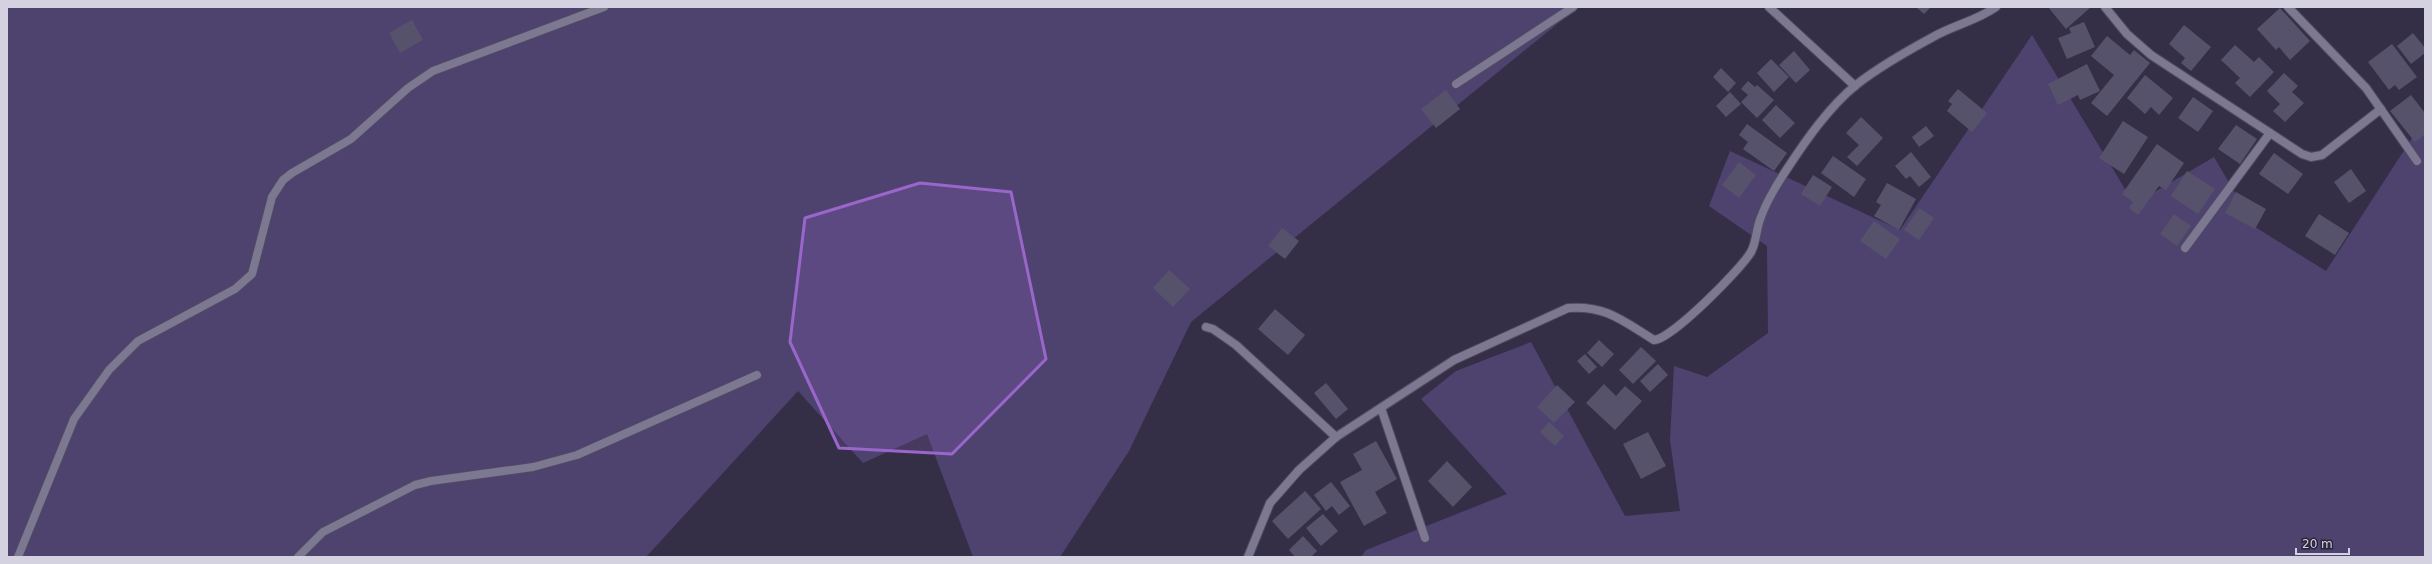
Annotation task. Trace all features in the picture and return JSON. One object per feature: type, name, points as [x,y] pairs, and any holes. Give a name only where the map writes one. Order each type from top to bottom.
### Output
[{"type":"street","points":[[18,557],[63,442],[88,398],[109,370],[138,341],[235,289],[247,280],[255,266],[272,197],[283,180],[292,173],[351,139],[408,88],[433,70],[604,7]]},
{"type":"street","points":[[1456,84],[1573,7]]},
{"type":"street","points":[[1769,7],[1855,86]]},
{"type":"street","points":[[1248,557],[1270,503],[1299,470],[1336,437],[1454,360],[1568,308],[1588,306],[1604,310],[1654,340],[1663,338],[1703,304],[1744,264],[1752,250],[1760,218],[1787,169],[1824,119],[1855,86],[1902,54],[1935,35],[1980,17],[1996,7]]},
{"type":"street","points":[[2105,7],[2127,34],[2151,55],[2302,154],[2311,157],[2322,155],[2381,109]]},
{"type":"street","points":[[2288,7],[2366,88],[2418,161]]},
{"type":"street","points":[[2185,248],[2270,133]]},
{"type":"street","points":[[1206,327],[1213,329],[1236,345],[1336,437]]},
{"type":"street","points":[[298,557],[313,540],[323,532],[415,485],[431,481],[533,467],[577,455],[757,375]]},
{"type":"street","points":[[1381,408],[1425,538]]},
{"type":"highlighted area","points":[[920,183],[1011,192],[1046,359],[952,454],[839,448],[790,342],[805,218]]},
{"type":"shaded area","points":[[7,7],[1578,7],[1191,322],[1129,451],[1060,557],[973,557],[927,434],[863,463],[798,391],[646,557],[7,557]]},
{"type":"shaded area","points":[[2032,35],[2134,204],[2214,157],[2255,227],[2326,271],[2425,118],[2425,557],[1361,557],[1366,550],[1507,494],[1421,399],[1456,371],[1531,342],[1625,516],[1680,511],[1670,440],[1674,366],[1707,377],[1768,333],[1767,246],[1709,206],[1730,151],[1900,230]]},
{"type":"building","points":[[1916,7],[1931,7],[1924,14]]},
{"type":"building","points":[[2048,7],[2091,7],[2066,29]]},
{"type":"building","points":[[2280,8],[2310,41],[2290,60],[2279,47],[2276,50],[2257,29]]},
{"type":"building","points":[[412,20],[423,40],[400,53],[389,33]]},
{"type":"building","points":[[2084,22],[2095,47],[2067,59],[2058,38],[2071,33],[2069,28]]},
{"type":"building","points":[[2184,25],[2211,47],[2191,71],[2181,63],[2185,58],[2169,44]]},
{"type":"building","points":[[2413,33],[2425,48],[2425,53],[2411,64],[2397,46]]},
{"type":"building","points":[[2107,36],[2130,55],[2134,50],[2150,63],[2107,116],[2091,103],[2114,75],[2091,56]]},
{"type":"building","points":[[2392,44],[2417,77],[2399,90],[2395,85],[2389,90],[2368,62]]},
{"type":"building","points":[[2235,45],[2254,62],[2259,57],[2274,72],[2250,97],[2235,83],[2240,78],[2221,60]]},
{"type":"building","points":[[1794,51],[1810,70],[1796,83],[1779,65]]},
{"type":"building","points":[[1771,59],[1789,77],[1774,92],[1757,73]]},
{"type":"building","points":[[2087,64],[2100,91],[2080,100],[2078,95],[2058,105],[2048,84]]},
{"type":"building","points":[[1721,68],[1736,83],[1728,92],[1713,77]]},
{"type":"building","points":[[2284,73],[2298,86],[2292,92],[2304,103],[2285,122],[2273,111],[2280,104],[2267,91]]},
{"type":"building","points":[[2145,75],[2173,98],[2159,115],[2151,107],[2145,114],[2127,98]]},
{"type":"building","points":[[1748,81],[1755,87],[1757,85],[1774,100],[1757,118],[1741,102],[1748,95],[1741,89]]},
{"type":"building","points":[[1958,89],[1987,113],[1972,132],[1947,111],[1952,104],[1948,101]]},
{"type":"building","points":[[1446,90],[1460,109],[1436,128],[1421,109]]},
{"type":"building","points":[[1730,92],[1741,104],[1726,117],[1716,106]]},
{"type":"building","points":[[2411,95],[2425,113],[2425,134],[2415,142],[2390,111]]},
{"type":"building","points":[[2193,97],[2213,111],[2198,132],[2178,118]]},
{"type":"building","points":[[1776,105],[1795,123],[1780,138],[1762,120]]},
{"type":"building","points":[[1861,117],[1883,138],[1857,166],[1847,157],[1859,145],[1846,133]]},
{"type":"building","points":[[2123,121],[2148,137],[2124,174],[2099,158]]},
{"type":"building","points":[[1747,124],[1787,153],[1774,171],[1743,149],[1748,142],[1739,135]]},
{"type":"building","points":[[2236,125],[2257,139],[2240,164],[2218,149]]},
{"type":"building","points":[[1926,126],[1934,136],[1919,147],[1912,137]]},
{"type":"building","points":[[2157,144],[2184,163],[2166,190],[2159,186],[2138,215],[2129,208],[2133,202],[2122,194]]},
{"type":"building","points":[[1911,152],[1931,177],[1919,187],[1910,176],[1906,179],[1895,166]]},
{"type":"building","points":[[2274,153],[2303,174],[2288,194],[2259,174]]},
{"type":"building","points":[[1833,156],[1866,179],[1854,197],[1821,173]]},
{"type":"building","points":[[1739,162],[1756,175],[1739,198],[1722,185]]},
{"type":"building","points":[[2351,169],[2366,191],[2349,203],[2334,182]]},
{"type":"building","points":[[2187,171],[2215,189],[2198,214],[2171,196]]},
{"type":"building","points":[[1813,175],[1832,187],[1820,206],[1801,194]]},
{"type":"building","points":[[1887,183],[1916,199],[1899,230],[1874,216],[1881,205],[1876,202]]},
{"type":"building","points":[[2236,192],[2266,209],[2255,229],[2225,213]]},
{"type":"building","points":[[1919,208],[1934,218],[1919,240],[1904,230]]},
{"type":"building","points":[[2174,214],[2191,226],[2177,246],[2160,234]]},
{"type":"building","points":[[2319,214],[2349,233],[2335,255],[2305,236]]},
{"type":"building","points":[[1874,221],[1900,239],[1886,259],[1860,241]]},
{"type":"building","points":[[1282,228],[1299,241],[1285,259],[1268,246]]},
{"type":"building","points":[[1169,270],[1190,289],[1173,307],[1153,288]]},
{"type":"building","points":[[1275,309],[1305,335],[1288,355],[1258,329]]},
{"type":"building","points":[[1599,340],[1614,354],[1602,367],[1587,353]]},
{"type":"building","points":[[1641,347],[1656,361],[1633,384],[1619,370]]},
{"type":"building","points":[[1585,354],[1597,367],[1589,374],[1577,361]]},
{"type":"building","points":[[1658,364],[1668,375],[1650,392],[1640,381]]},
{"type":"building","points":[[1326,383],[1348,409],[1336,419],[1314,393]]},
{"type":"building","points":[[1604,384],[1616,396],[1625,386],[1642,401],[1615,430],[1586,403]]},
{"type":"building","points":[[1557,385],[1575,402],[1554,423],[1537,407]]},
{"type":"building","points":[[1549,422],[1564,436],[1555,446],[1540,432]]},
{"type":"building","points":[[1648,432],[1666,466],[1641,479],[1623,444]]},
{"type":"building","points":[[1376,441],[1397,479],[1375,492],[1387,513],[1364,526],[1340,482],[1362,470],[1353,454]]},
{"type":"building","points":[[1447,461],[1472,487],[1453,507],[1428,481]]},
{"type":"building","points":[[1331,482],[1350,506],[1339,515],[1332,506],[1326,511],[1314,495]]},
{"type":"building","points":[[1305,491],[1321,509],[1288,539],[1272,521]]},
{"type":"building","points":[[1323,514],[1338,531],[1321,546],[1306,528]]},
{"type":"building","points":[[1303,536],[1317,551],[1311,557],[1295,557],[1289,550]]}]
